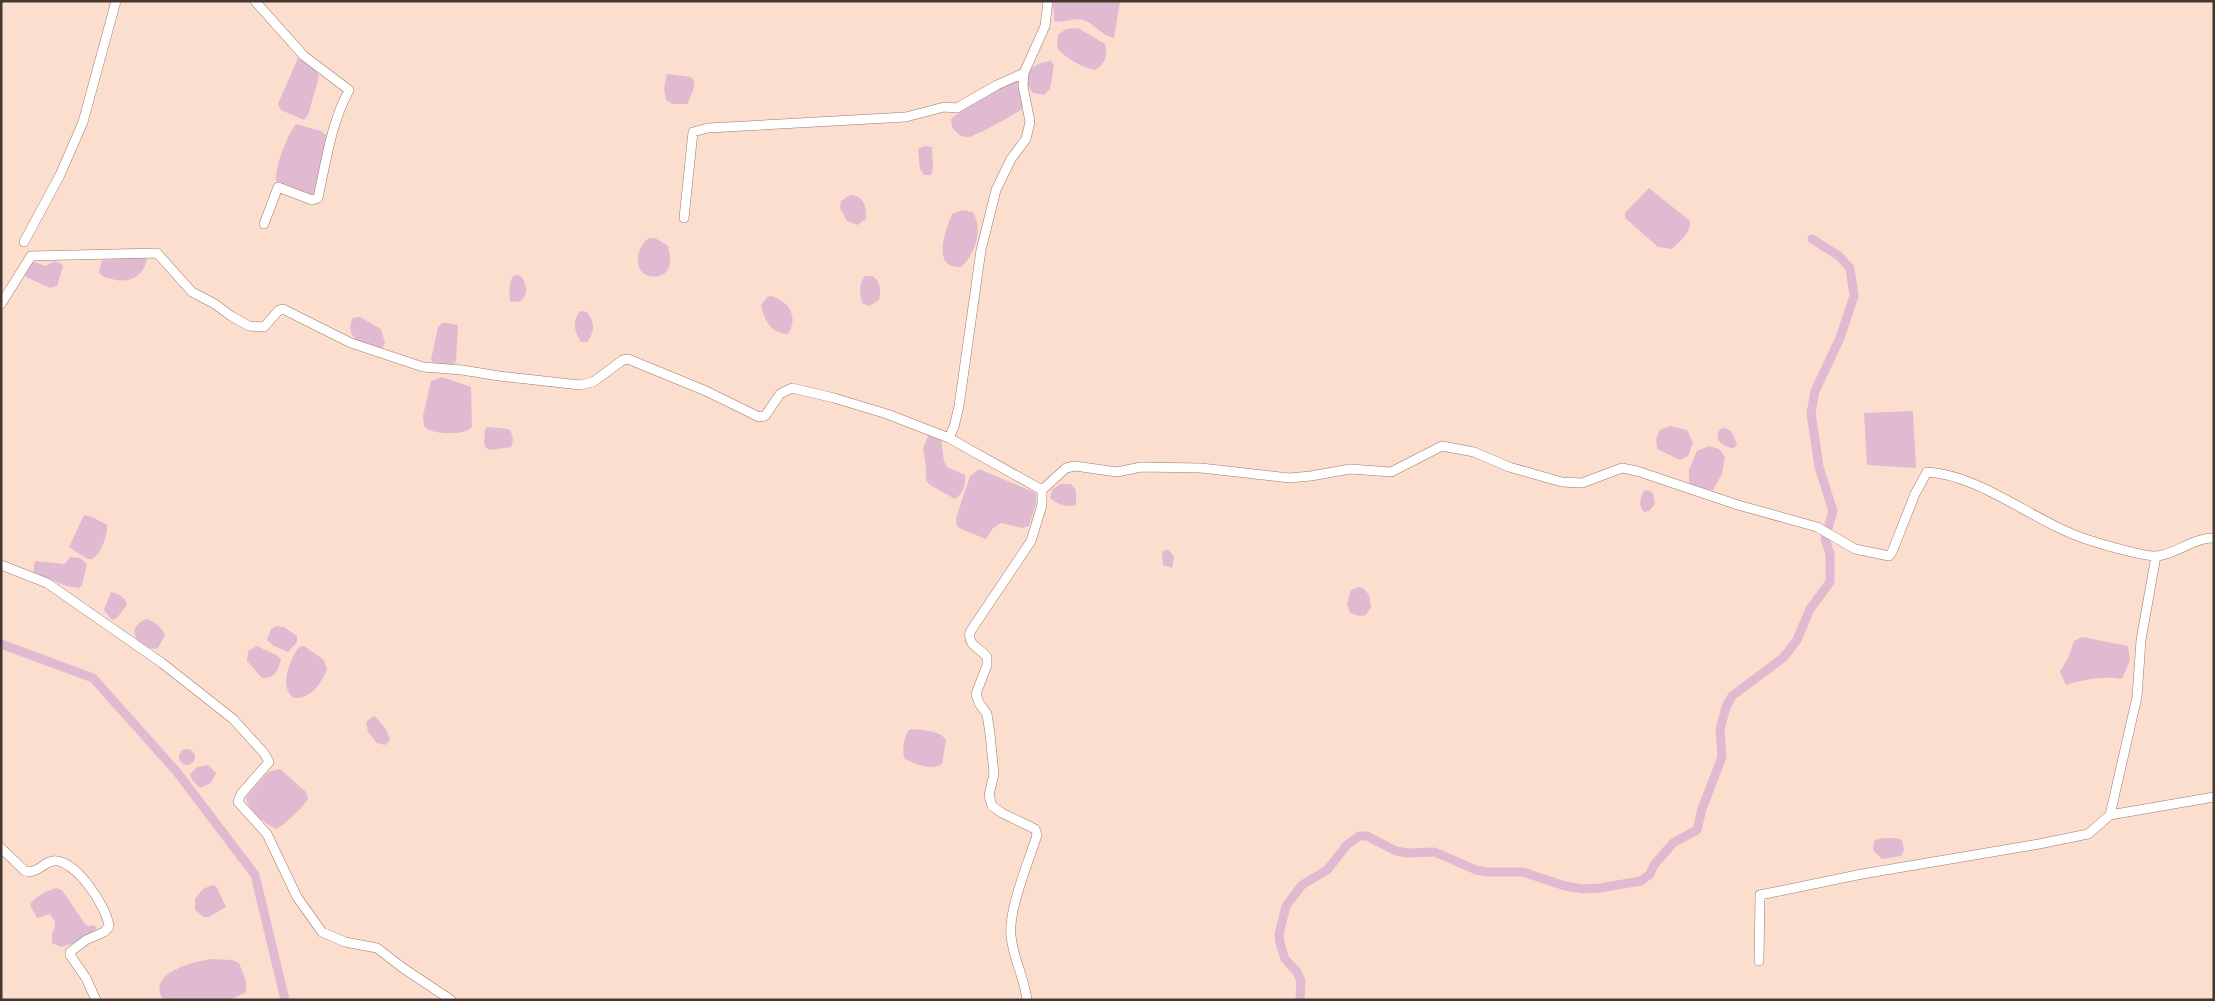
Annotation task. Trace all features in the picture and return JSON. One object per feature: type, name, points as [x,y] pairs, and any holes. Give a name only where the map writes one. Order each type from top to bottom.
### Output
[{"type":"street","points":[[24,242],[60,175],[83,122],[116,1]]},
{"type":"street","points":[[255,1],[304,56],[349,90],[338,112],[331,134],[318,198],[312,200],[278,187],[264,224]]},
{"type":"street","points":[[949,438],[959,406],[981,250],[996,190],[1011,160],[1026,139],[1030,122],[1023,86],[1024,73],[1046,26],[1048,1]]},
{"type":"street","points":[[684,218],[693,132],[708,128],[906,117],[944,107],[957,108],[997,85],[1024,73]]},
{"type":"street","points":[[1,304],[31,256],[156,252],[192,292],[249,326],[264,327],[279,310],[283,310],[351,343],[423,368],[462,370],[519,379],[580,385],[593,382],[623,360],[628,359],[706,391],[759,417],[765,416],[780,394],[792,388],[887,414],[949,438],[1042,490]]},
{"type":"street","points":[[1027,1000],[1024,977],[1010,935],[1012,913],[1037,835],[1035,829],[992,806],[989,796],[994,774],[990,734],[987,714],[979,703],[976,694],[987,665],[987,657],[970,641],[969,637],[970,632],[1031,541],[1042,505],[1042,490],[1066,468],[1075,466],[1117,472],[1141,467],[1174,466],[1289,478],[1350,469],[1391,472],[1442,446],[1474,452],[1509,467],[1562,482],[1582,483],[1622,468],[1637,471],[1738,505],[1817,528],[1855,549],[1889,556],[1927,472],[1943,473],[1979,486],[2042,521],[2092,541],[2156,556],[2214,538]]},
{"type":"street","points":[[2110,815],[2137,697],[2141,640],[2156,556]]},
{"type":"street","points":[[1,565],[47,583],[162,663],[234,719],[250,735],[270,762],[241,794],[238,802],[267,834],[297,897],[314,923],[322,932],[330,937],[377,948],[402,968],[451,1000]]},
{"type":"street","points":[[1758,961],[1760,895],[1862,874],[2088,834],[2110,815],[2214,798]]},
{"type":"street","points":[[1,848],[25,871],[37,871],[46,864],[54,861],[60,862],[75,871],[92,889],[108,917],[109,927],[104,932],[86,940],[70,952],[70,955],[86,978],[96,1000]]},
{"type":"shaded area","points":[[1053,1],[1120,1],[1114,38],[1106,35],[1086,21],[1054,21]]},
{"type":"shaded area","points":[[1078,28],[1105,44],[1105,59],[1095,70],[1074,62],[1057,48],[1058,35],[1066,29]]},
{"type":"shaded area","points":[[298,58],[316,70],[319,77],[308,115],[304,120],[281,110],[278,104]]},
{"type":"shaded area","points":[[1051,61],[1054,65],[1050,89],[1044,95],[1033,93],[1027,81],[1029,71],[1038,64]]},
{"type":"shaded area","points":[[667,74],[691,77],[694,86],[688,104],[673,104],[666,100],[664,88]]},
{"type":"shaded area","points":[[1019,79],[1023,99],[1022,109],[995,125],[968,137],[961,136],[952,127],[951,119],[967,107]]},
{"type":"shaded area","points":[[296,124],[321,131],[326,135],[316,196],[311,196],[276,181],[277,168],[282,151]]},
{"type":"shaded area","points":[[924,146],[932,147],[933,168],[931,175],[924,175],[920,169],[918,149]]},
{"type":"shaded area","points":[[1649,188],[1690,221],[1687,233],[1672,249],[1658,247],[1625,218],[1625,213]]},
{"type":"shaded area","points":[[850,195],[859,197],[864,203],[866,211],[866,219],[857,225],[847,221],[840,208],[841,201]]},
{"type":"shaded area","points":[[962,210],[973,212],[978,233],[971,255],[961,267],[952,266],[946,262],[943,256],[943,248],[946,230],[952,214]]},
{"type":"shaded area","points":[[649,238],[655,238],[668,246],[669,268],[664,274],[659,276],[643,273],[638,265],[640,249]]},
{"type":"shaded area","points":[[142,257],[147,259],[143,270],[139,275],[129,280],[108,278],[99,272],[102,260]]},
{"type":"shaded area","points":[[55,261],[62,264],[63,267],[57,286],[50,288],[26,277],[25,273],[32,263],[35,262],[45,266]]},
{"type":"shaded area","points":[[513,276],[522,277],[526,291],[526,294],[519,302],[510,301],[511,282]]},
{"type":"shaded area","points":[[865,276],[873,276],[880,287],[879,300],[869,306],[862,303],[860,289]]},
{"type":"shaded area","points":[[771,296],[783,302],[790,310],[793,322],[788,334],[777,332],[766,321],[761,305],[767,297]]},
{"type":"shaded area","points":[[580,311],[587,312],[593,323],[593,331],[587,342],[581,342],[575,330],[576,319]]},
{"type":"shaded area","points":[[360,317],[381,329],[385,343],[382,348],[363,345],[353,337],[350,325],[353,318]]},
{"type":"shaded area","points":[[442,323],[458,325],[456,361],[454,364],[436,365],[431,360],[438,327]]},
{"type":"shaded area","points":[[442,377],[471,387],[472,427],[468,430],[455,433],[440,433],[427,429],[424,426],[423,416],[431,381]]},
{"type":"shaded area","points":[[1913,411],[1916,468],[1867,465],[1864,413]]},
{"type":"shaded area","points":[[1670,426],[1687,430],[1693,443],[1688,456],[1680,460],[1657,449],[1656,439],[1660,430]]},
{"type":"shaded area","points":[[487,427],[509,429],[513,438],[511,447],[490,450],[486,448],[484,443],[485,429]]},
{"type":"shaded area","points":[[1725,428],[1731,431],[1737,444],[1734,448],[1726,446],[1718,440],[1717,436],[1720,429]]},
{"type":"shaded area","points":[[933,435],[941,440],[944,461],[947,467],[965,475],[963,488],[955,499],[930,485],[926,480],[923,448],[928,436]]},
{"type":"shaded area","points":[[1709,446],[1719,449],[1725,457],[1722,474],[1713,490],[1703,489],[1689,483],[1689,470],[1697,451]]},
{"type":"shaded area","points":[[979,469],[1036,493],[1036,504],[1029,526],[1022,528],[1001,523],[993,528],[986,539],[957,526],[956,518],[970,476]]},
{"type":"shaded area","points":[[1060,484],[1071,484],[1076,490],[1076,505],[1062,505],[1050,498],[1052,490]]},
{"type":"shaded area","points":[[1648,490],[1653,493],[1655,504],[1649,511],[1644,512],[1640,504],[1644,491]]},
{"type":"shaded area","points":[[84,515],[107,525],[103,544],[92,559],[87,559],[69,547]]},
{"type":"shaded area","points":[[1168,549],[1174,557],[1172,568],[1163,565],[1162,552]]},
{"type":"shaded area","points":[[70,557],[80,558],[87,564],[82,585],[79,588],[66,586],[33,572],[35,561],[65,564]]},
{"type":"shaded area","points":[[1358,587],[1363,588],[1369,595],[1371,607],[1366,615],[1360,616],[1350,613],[1347,604],[1351,590]]},
{"type":"shaded area","points":[[111,592],[123,597],[127,605],[117,618],[112,620],[104,610]]},
{"type":"shaded area","points":[[146,619],[157,625],[165,635],[158,648],[147,647],[137,640],[135,629],[138,624]]},
{"type":"shaded area","points":[[276,626],[284,627],[297,636],[297,642],[288,652],[274,646],[267,640],[271,629]]},
{"type":"shaded area","points":[[2082,637],[2128,646],[2130,660],[2122,679],[2094,679],[2066,685],[2060,672],[2069,656],[2074,641]]},
{"type":"shaded area","points":[[257,646],[278,656],[281,660],[277,671],[270,677],[262,678],[247,661],[248,651]]},
{"type":"shaded area","points":[[304,646],[324,660],[327,669],[315,690],[300,698],[294,698],[289,693],[287,687],[287,673],[299,647]]},
{"type":"shaded area","points":[[374,716],[384,726],[389,736],[390,740],[385,745],[377,743],[368,732],[366,722]]},
{"type":"shaded area","points":[[910,729],[940,734],[946,740],[942,764],[928,767],[905,759],[904,743]]},
{"type":"shaded area","points":[[187,749],[195,757],[187,765],[179,757]]},
{"type":"shaded area","points":[[208,765],[216,773],[211,783],[200,788],[192,780],[190,774],[197,767]]},
{"type":"shaded area","points":[[280,769],[306,792],[308,798],[294,815],[276,829],[257,816],[247,802],[246,797],[268,772]]},
{"type":"shaded area","points":[[1882,838],[1902,840],[1904,850],[1901,856],[1882,859],[1873,850],[1874,841]]},
{"type":"shaded area","points":[[212,885],[216,886],[226,907],[209,917],[204,917],[195,910],[195,899],[203,889]]},
{"type":"shaded area","points":[[56,888],[62,890],[85,924],[88,926],[94,925],[97,929],[74,943],[61,947],[52,943],[55,922],[50,914],[37,918],[30,905],[38,896]]},
{"type":"shaded area","points":[[212,959],[232,960],[239,963],[246,981],[246,992],[230,1000],[163,1000],[159,991],[161,983],[166,976],[183,966]]},
{"type":"waterway","points":[[1300,1000],[1301,981],[1297,972],[1285,959],[1280,943],[1279,934],[1286,906],[1302,885],[1327,870],[1347,845],[1359,836],[1367,836],[1396,851],[1408,853],[1435,852],[1476,870],[1523,872],[1565,886],[1583,889],[1641,881],[1650,874],[1654,865],[1673,843],[1697,830],[1702,809],[1722,757],[1720,729],[1726,707],[1732,696],[1783,658],[1797,640],[1810,609],[1830,582],[1830,554],[1825,539],[1833,511],[1819,467],[1811,413],[1815,391],[1840,338],[1854,296],[1850,268],[1839,256],[1812,239]]},
{"type":"waterway","points":[[1,644],[93,678],[177,772],[255,875],[285,1000]]}]
